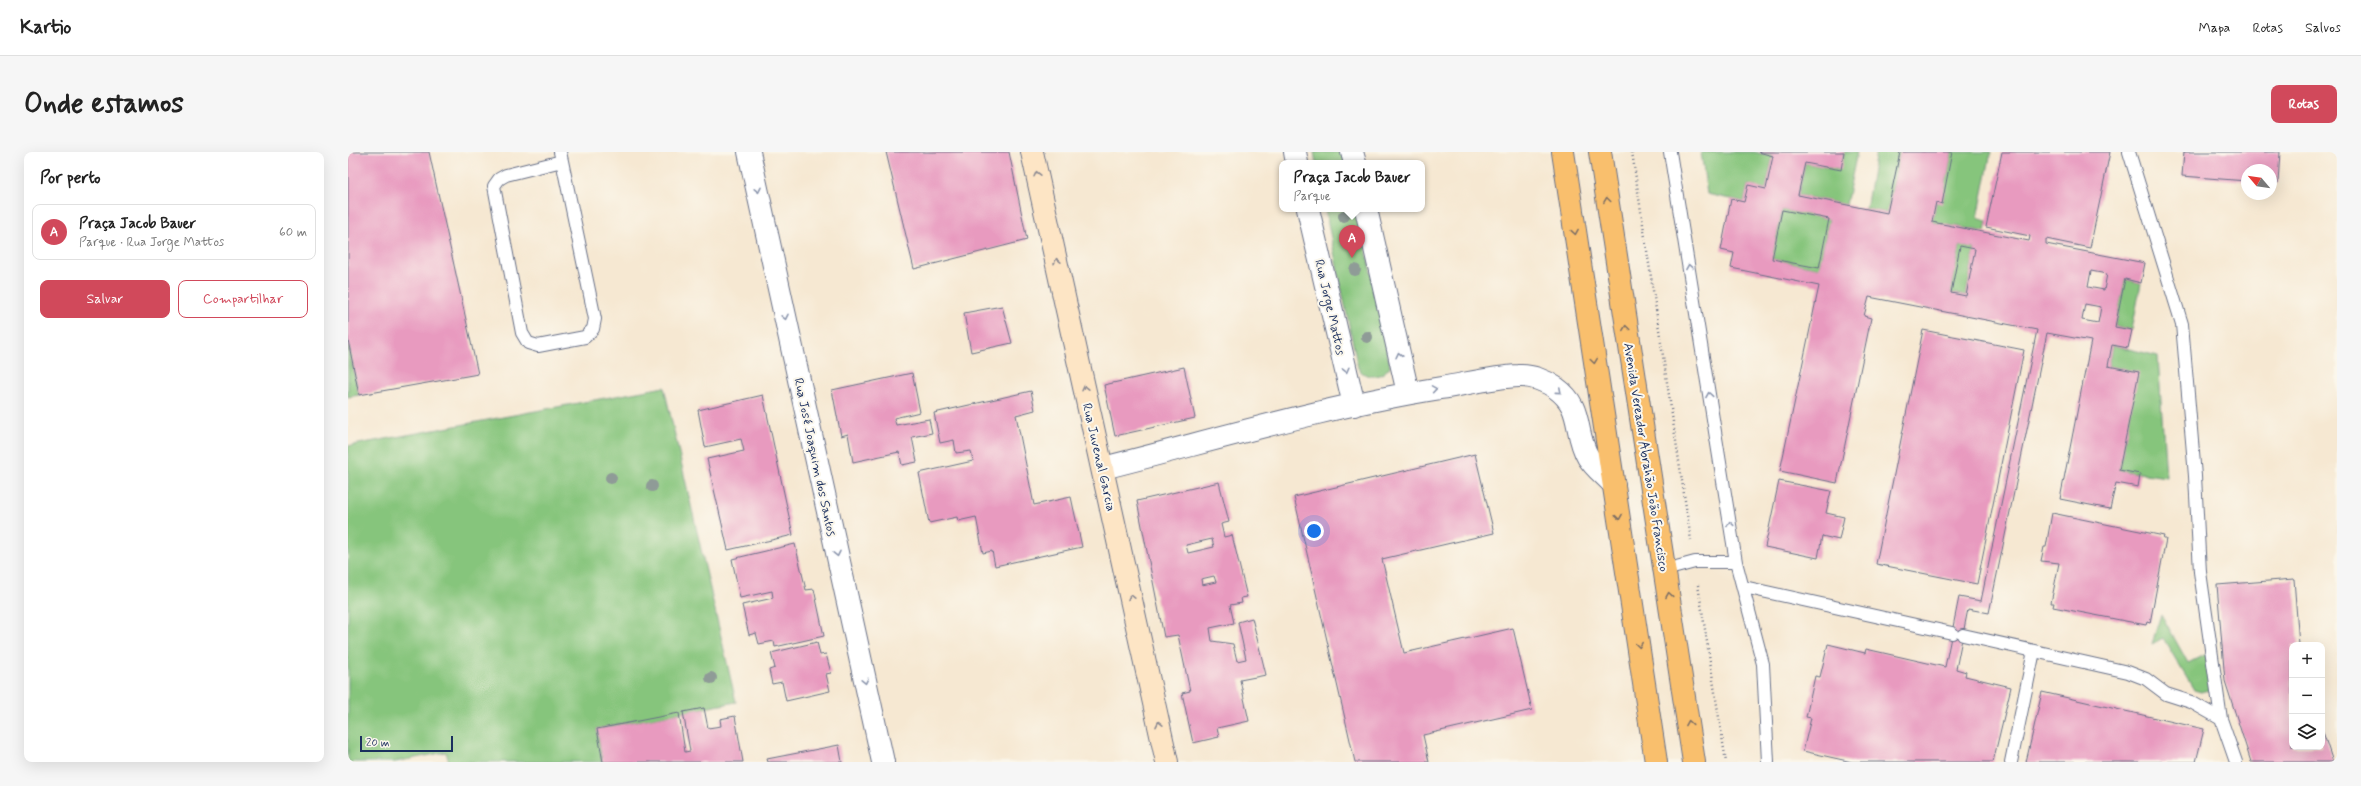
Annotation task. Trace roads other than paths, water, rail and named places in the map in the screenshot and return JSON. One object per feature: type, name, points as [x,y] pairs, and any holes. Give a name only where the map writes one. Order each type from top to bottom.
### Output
[{"type":"main road","name":"Rua Juvenal Garcia","points":[[1032,152],[1167,762]]},
{"type":"main road","points":[[1564,152],[1656,762]]},
{"type":"main road","name":"Avenida Vereador Abrahão João Francisco","points":[[1600,152],[1627,334],[1666,570],[1694,762]]},
{"type":"street","name":"Rua José Joaquim dos Santos","points":[[749,152],[883,762]]},
{"type":"street","name":"Rua Jorge Mattos","points":[[1309,212],[1354,405]]},
{"type":"street","points":[[1367,212],[1408,393]]},
{"type":"street","points":[[1103,468],[1354,405],[1408,393],[1520,376],[1538,379],[1556,388],[1568,400],[1577,414],[1581,442],[1588,457],[1596,469],[1614,485]]},
{"type":"lane","points":[[1670,152],[1736,562],[1744,587],[1763,664],[1768,762]]},
{"type":"lane","points":[[2129,152],[2182,324],[2195,476],[2200,572],[2221,719],[2236,762]]},
{"type":"lane","points":[[561,157],[595,319],[593,329],[585,337],[538,346],[528,343],[522,333],[494,186],[499,179],[506,175],[561,157]]},
{"type":"lane","points":[[1666,570],[1695,562],[1736,562]]},
{"type":"lane","points":[[1744,587],[2128,672],[2146,679],[2166,694],[2191,702],[2221,719]]},
{"type":"lane","points":[[2011,762],[2034,652]]},
{"type":"place","name":"Praça Jacob Bauer","points":[[1352,258]]}]
